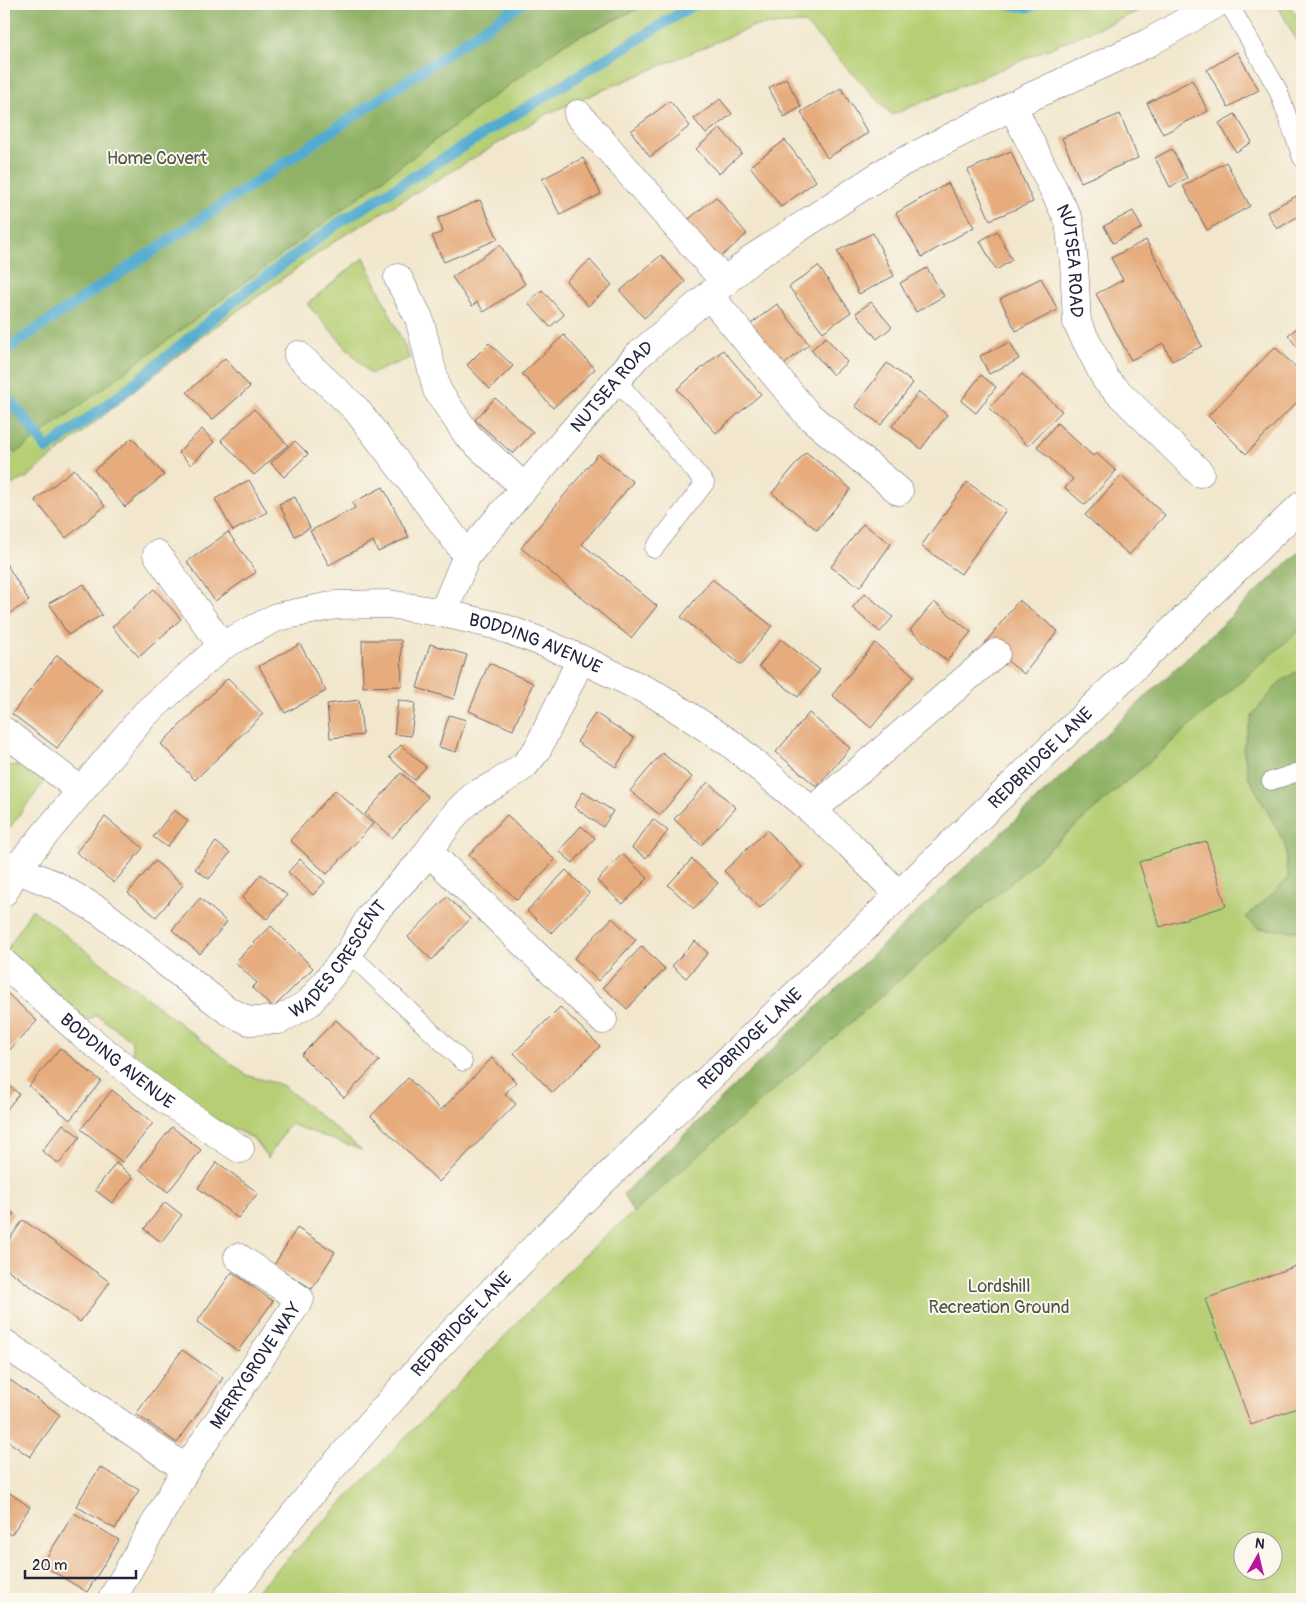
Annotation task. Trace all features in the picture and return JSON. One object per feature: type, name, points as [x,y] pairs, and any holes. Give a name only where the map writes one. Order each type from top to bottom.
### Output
[{"type":"street","name":"NUTSEA ROAD","points":[[443,612],[467,555],[636,357],[753,258],[889,169],[1012,106],[1148,44],[1216,4]]},
{"type":"street","name":"NUTSEA ROAD","points":[[1012,106],[1069,221],[1074,263],[1077,323],[1106,380],[1200,473]]},
{"type":"street","points":[[578,114],[717,289],[808,415],[899,491]]},
{"type":"street","points":[[398,278],[419,318],[437,390],[468,436],[524,486]]},
{"type":"street","points":[[298,355],[356,409],[467,555]]},
{"type":"street","name":"REDBRIDGE LANE","points":[[226,1599],[330,1470],[439,1346],[544,1238],[1302,505]]},
{"type":"street","points":[[156,554],[222,646]]},
{"type":"street","name":"BODDING AVENUE","points":[[8,875],[145,714],[222,646],[277,617],[336,605],[389,604],[443,612],[498,626],[581,659],[658,696],[730,743],[812,810],[850,844],[899,895]]},
{"type":"street","points":[[812,810],[996,653]]},
{"type":"street","name":"WADES CRESCENT","points":[[8,875],[56,885],[101,912],[227,1010],[250,1021],[280,1020],[309,1003],[349,953],[371,915],[429,852],[448,822],[457,812],[475,795],[524,766],[537,750],[581,659]]},
{"type":"street","points":[[4,731],[80,790]]},
{"type":"street","points":[[429,852],[603,1020]]},
{"type":"street","name":"BODDING AVENUE","points":[[4,963],[80,1032],[163,1098],[240,1149]]},
{"type":"street","name":"MERRYGROVE WAY","points":[[112,1599],[186,1469],[300,1299],[238,1257]]},
{"type":"street","points":[[4,1342],[186,1469]]},
{"type":"lane","points":[[1229,4],[1278,90],[1302,158]]},
{"type":"lane","points":[[616,380],[705,483],[654,549]]},
{"type":"lane","points":[[1271,781],[1302,771]]},
{"type":"lane","points":[[349,953],[463,1062]]},
{"type":"green space","name":"Home Covert","points":[[4,4],[648,4],[565,43],[15,454],[4,438]]},
{"type":"green space","points":[[648,4],[1155,4],[892,115],[805,23],[754,26],[549,113],[338,239],[201,337],[26,478],[4,488],[4,438],[15,453],[565,43]]},
{"type":"green space","points":[[1277,4],[1288,4],[1302,23],[1302,51]]},
{"type":"green space","points":[[364,257],[410,358],[370,374],[307,304]]},
{"type":"green space","points":[[1302,549],[1302,628],[633,1213],[623,1194],[777,1045]]},
{"type":"green space","name":"Lordshill Recreation Ground","points":[[1302,628],[1302,1599],[248,1599],[583,1256]]},
{"type":"green space","points":[[1302,668],[1302,931],[1258,928],[1245,917],[1273,894],[1288,878],[1285,844],[1249,778],[1243,747],[1253,714],[1279,683]]},
{"type":"green space","points":[[4,762],[8,766],[29,765],[45,781],[4,835]]},
{"type":"green space","points":[[32,909],[246,1075],[282,1085],[362,1150],[290,1124],[268,1158],[253,1138],[190,1108],[133,1062],[132,1041],[97,1015],[85,1022],[6,952]]},
{"type":"building","points":[[1237,52],[1259,90],[1228,107],[1207,70]]},
{"type":"building","points":[[786,78],[801,107],[784,117],[769,88]]},
{"type":"building","points":[[1192,80],[1208,111],[1163,134],[1147,103]]},
{"type":"building","points":[[841,88],[868,133],[827,158],[801,112]]},
{"type":"building","points":[[720,99],[732,114],[706,134],[694,119]]},
{"type":"building","points":[[670,101],[690,126],[650,157],[631,131]]},
{"type":"building","points":[[1120,114],[1138,158],[1081,182],[1062,138]]},
{"type":"building","points":[[1235,114],[1252,142],[1236,152],[1219,123]]},
{"type":"building","points":[[720,128],[742,153],[719,174],[696,149]]},
{"type":"building","points":[[785,140],[816,181],[781,207],[750,166]]},
{"type":"building","points":[[1172,149],[1187,178],[1170,187],[1155,158]]},
{"type":"building","points":[[1011,151],[1033,202],[990,220],[968,170]]},
{"type":"building","points":[[583,158],[601,194],[560,215],[542,179]]},
{"type":"building","points":[[1226,162],[1250,206],[1207,230],[1183,186]]},
{"type":"building","points":[[948,183],[974,227],[922,257],[896,213]]},
{"type":"building","points":[[1296,196],[1302,206],[1302,214],[1277,229],[1267,212]]},
{"type":"building","points":[[716,197],[747,234],[716,261],[685,222]]},
{"type":"building","points":[[480,200],[498,239],[444,262],[432,236],[443,232],[438,218]]},
{"type":"building","points":[[1133,211],[1142,228],[1113,243],[1104,226]]},
{"type":"building","points":[[997,231],[1012,260],[996,270],[980,241]]},
{"type":"building","points":[[873,233],[894,276],[859,294],[837,251]]},
{"type":"building","points":[[1146,240],[1202,346],[1172,361],[1163,343],[1131,360],[1096,294],[1123,280],[1111,258]]},
{"type":"building","points":[[500,245],[525,284],[484,312],[477,302],[472,306],[452,277]]},
{"type":"building","points":[[661,255],[685,282],[644,318],[620,291]]},
{"type":"building","points":[[590,260],[612,285],[588,306],[566,281]]},
{"type":"building","points":[[818,266],[851,312],[823,332],[789,287]]},
{"type":"building","points":[[927,268],[944,296],[916,312],[900,283]]},
{"type":"building","points":[[1041,278],[1058,310],[1016,331],[1000,299]]},
{"type":"building","points":[[542,290],[564,315],[550,327],[528,303]]},
{"type":"building","points":[[871,302],[892,327],[877,339],[856,313]]},
{"type":"building","points":[[777,304],[809,344],[780,368],[747,327]]},
{"type":"building","points":[[1302,324],[1302,354],[1288,335]]},
{"type":"building","points":[[564,335],[595,369],[553,408],[522,374]]},
{"type":"building","points":[[826,337],[847,362],[833,375],[811,350]]},
{"type":"building","points":[[1010,342],[1019,359],[989,374],[980,356]]},
{"type":"building","points":[[489,343],[513,366],[490,389],[467,365]]},
{"type":"building","points":[[1275,347],[1302,373],[1302,397],[1246,454],[1208,416]]},
{"type":"building","points":[[723,350],[761,394],[716,433],[677,389]]},
{"type":"building","points":[[225,358],[250,387],[212,420],[187,392]]},
{"type":"building","points":[[887,363],[913,383],[881,425],[855,406]]},
{"type":"building","points":[[1022,374],[1062,411],[1028,446],[989,408]]},
{"type":"building","points":[[981,375],[996,387],[976,413],[961,401]]},
{"type":"building","points":[[919,392],[947,415],[921,449],[892,426]]},
{"type":"building","points":[[495,398],[533,432],[513,454],[475,420]]},
{"type":"building","points":[[254,409],[288,445],[254,475],[221,440]]},
{"type":"building","points":[[1057,423],[1093,456],[1096,453],[1116,471],[1085,505],[1065,488],[1073,479],[1037,447]]},
{"type":"building","points":[[202,429],[214,442],[191,465],[178,452]]},
{"type":"building","points":[[132,438],[164,475],[125,507],[94,470]]},
{"type":"building","points":[[295,441],[308,454],[284,477],[271,463]]},
{"type":"building","points":[[806,452],[851,489],[817,530],[772,493]]},
{"type":"building","points":[[598,454],[633,482],[582,544],[657,606],[631,638],[521,548]]},
{"type":"building","points":[[74,469],[105,506],[66,538],[35,500]]},
{"type":"building","points":[[1121,476],[1165,515],[1129,555],[1085,515]]},
{"type":"building","points":[[249,480],[267,512],[233,531],[215,499]]},
{"type":"building","points":[[967,482],[1006,510],[961,574],[921,546]]},
{"type":"building","points":[[383,487],[409,537],[378,552],[373,541],[329,565],[310,531],[355,508],[352,503]]},
{"type":"building","points":[[295,497],[310,528],[295,536],[279,504]]},
{"type":"building","points":[[863,524],[891,544],[860,587],[831,567]]},
{"type":"building","points":[[228,532],[256,572],[215,601],[187,562]]},
{"type":"building","points":[[4,560],[29,601],[4,617]]},
{"type":"building","points":[[712,579],[772,626],[741,665],[681,617]]},
{"type":"building","points":[[84,584],[102,615],[68,635],[49,603]]},
{"type":"building","points":[[154,589],[181,619],[139,657],[112,627]]},
{"type":"building","points":[[865,593],[893,617],[880,632],[852,608]]},
{"type":"building","points":[[1019,600],[1058,631],[1024,674],[985,643]]},
{"type":"building","points":[[934,602],[971,632],[947,661],[910,630]]},
{"type":"building","points":[[781,639],[820,670],[798,697],[759,666]]},
{"type":"building","points":[[362,640],[401,640],[402,686],[363,687]]},
{"type":"building","points":[[875,643],[914,676],[871,728],[832,695]]},
{"type":"building","points":[[300,644],[326,691],[285,713],[259,666]]},
{"type":"building","points":[[430,644],[467,655],[454,699],[417,688]]},
{"type":"building","points":[[57,655],[102,689],[57,748],[12,714]]},
{"type":"building","points":[[489,663],[533,683],[513,730],[469,711]]},
{"type":"building","points":[[228,678],[263,714],[195,780],[161,744]]},
{"type":"building","points":[[359,700],[363,735],[330,738],[327,704]]},
{"type":"building","points":[[398,700],[415,703],[411,736],[394,734]]},
{"type":"building","points":[[595,713],[634,738],[616,767],[577,742]]},
{"type":"building","points":[[809,713],[850,748],[817,787],[776,752]]},
{"type":"building","points":[[449,715],[466,720],[456,752],[439,747]]},
{"type":"building","points":[[401,745],[426,767],[414,780],[389,757]]},
{"type":"building","points":[[662,753],[692,777],[660,815],[630,791]]},
{"type":"building","points":[[401,773],[428,797],[392,838],[365,814]]},
{"type":"building","points":[[708,782],[736,808],[701,845],[674,819]]},
{"type":"building","points":[[335,790],[373,824],[327,874],[290,840]]},
{"type":"building","points":[[583,792],[613,811],[603,827],[574,807]]},
{"type":"building","points":[[174,810],[188,821],[167,847],[153,837]]},
{"type":"building","points":[[507,815],[555,860],[517,900],[469,855]]},
{"type":"building","points":[[105,817],[143,848],[114,883],[76,852]]},
{"type":"building","points":[[653,819],[668,831],[646,858],[632,848]]},
{"type":"building","points":[[581,826],[595,838],[573,863],[559,851]]},
{"type":"building","points":[[767,830],[802,867],[760,908],[724,871]]},
{"type":"building","points":[[1206,841],[1226,906],[1160,927],[1139,862]]},
{"type":"building","points":[[216,842],[230,853],[209,879],[195,869]]},
{"type":"building","points":[[622,854],[648,878],[623,904],[597,881]]},
{"type":"building","points":[[300,859],[325,882],[313,895],[288,872]]},
{"type":"building","points":[[692,859],[718,883],[694,909],[668,885]]},
{"type":"building","points":[[155,861],[183,885],[156,917],[128,893]]},
{"type":"building","points":[[566,870],[589,893],[551,933],[527,911]]},
{"type":"building","points":[[261,874],[287,895],[267,919],[242,898]]},
{"type":"building","points":[[447,897],[470,919],[432,960],[408,937]]},
{"type":"building","points":[[200,898],[227,922],[200,954],[172,930]]},
{"type":"building","points":[[612,918],[636,940],[598,981],[574,958]]},
{"type":"building","points":[[271,926],[313,968],[273,1008],[252,988],[257,983],[235,962]]},
{"type":"building","points":[[695,941],[708,953],[686,978],[672,966]]},
{"type":"building","points":[[642,946],[665,969],[627,1009],[603,987]]},
{"type":"building","points":[[4,990],[37,1021],[4,1056]]},
{"type":"building","points":[[560,1007],[600,1046],[553,1093],[514,1053]]},
{"type":"building","points":[[336,1020],[379,1061],[344,1098],[301,1055]]},
{"type":"building","points":[[60,1048],[101,1081],[70,1120],[29,1086]]},
{"type":"building","points":[[492,1058],[516,1082],[505,1094],[516,1104],[439,1182],[371,1116],[408,1078],[441,1110]]},
{"type":"building","points":[[4,1081],[19,1094],[4,1113]]},
{"type":"building","points":[[112,1090],[153,1123],[122,1162],[81,1129]]},
{"type":"building","points":[[63,1124],[80,1137],[59,1164],[42,1151]]},
{"type":"building","points":[[172,1127],[201,1150],[168,1192],[139,1169]]},
{"type":"building","points":[[217,1162],[258,1193],[238,1218],[198,1188]]},
{"type":"building","points":[[116,1163],[133,1177],[112,1203],[95,1190]]},
{"type":"building","points":[[165,1202],[182,1215],[161,1242],[144,1229]]},
{"type":"building","points":[[4,1205],[14,1214],[4,1226]]},
{"type":"building","points":[[23,1220],[110,1282],[80,1322],[4,1267],[4,1247]]},
{"type":"building","points":[[297,1228],[335,1252],[312,1289],[274,1265]]},
{"type":"building","points":[[1299,1265],[1302,1276],[1302,1406],[1251,1425],[1205,1299]]},
{"type":"building","points":[[232,1272],[273,1301],[238,1351],[197,1322]]},
{"type":"building","points":[[182,1350],[223,1378],[177,1443],[136,1414]]},
{"type":"building","points":[[10,1380],[60,1415],[30,1457],[5,1439],[4,1441],[4,1388]]},
{"type":"building","points":[[100,1467],[139,1490],[115,1529],[76,1506]]},
{"type":"building","points":[[4,1489],[30,1507],[11,1535],[4,1530]]},
{"type":"building","points":[[74,1513],[119,1540],[87,1592],[42,1565]]},
{"type":"waterway","points":[[4,351],[521,4]]},
{"type":"waterway","points":[[4,394],[24,417],[47,449],[116,398],[245,292],[340,222],[695,4]]},
{"type":"waterway","points":[[1008,4],[1028,7],[1036,4]]}]
